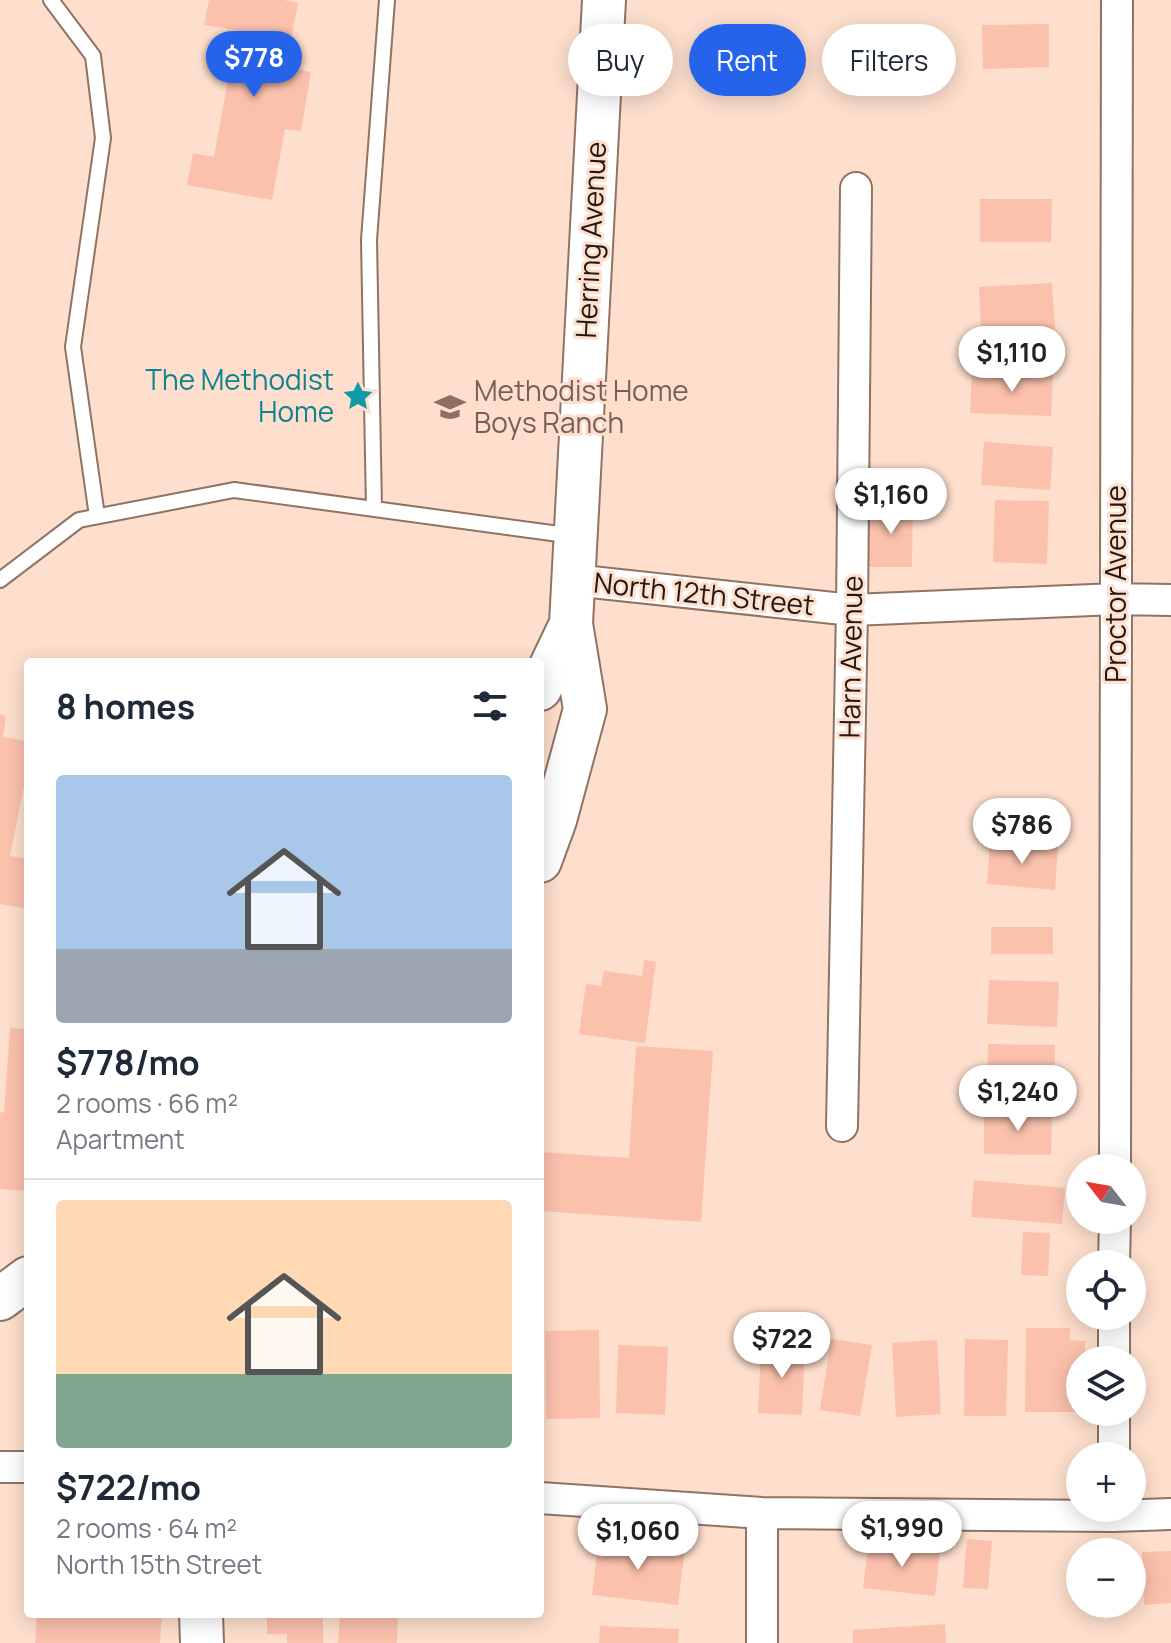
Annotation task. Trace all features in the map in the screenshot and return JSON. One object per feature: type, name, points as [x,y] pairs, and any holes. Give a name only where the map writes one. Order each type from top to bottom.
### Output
[{"type":"main road","name":"Herring Avenue","points":[[544,850],[585,709],[571,624],[604,0]]},
{"type":"main road","name":"Herring Avenue","points":[[544,681],[571,624]]},
{"type":"main road","points":[[0,1299],[24,1281]]},
{"type":"main road","points":[[201,1618],[202,1643]]},
{"type":"street","name":"Proctor Avenue","points":[[1115,1154],[1117,0]]},
{"type":"street","name":"Harn Avenue","points":[[842,1126],[856,188]]},
{"type":"street","name":"North 12th Street","points":[[573,580],[852,610],[1116,599],[1171,600]]},
{"type":"street","points":[[0,1467],[24,1467]]},
{"type":"street","points":[[544,1498],[762,1513],[1066,1512]]},
{"type":"street","points":[[762,1513],[762,1643]]},
{"type":"street","points":[[1146,1513],[1171,1514]]},
{"type":"lane","points":[[51,0],[93,56],[103,138],[73,347],[97,516]]},
{"type":"lane","points":[[374,509],[369,240],[387,0]]},
{"type":"lane","points":[[0,580],[79,520],[234,490],[575,536]]},
{"type":"building","points":[[209,0],[284,0],[298,3],[286,67],[311,72],[301,131],[285,129],[272,200],[187,185],[193,153],[214,157],[237,30],[204,25]]},
{"type":"building","points":[[1049,24],[1049,67],[983,69],[982,25]]},
{"type":"building","points":[[980,199],[1052,199],[1051,242],[980,242]]},
{"type":"building","points":[[1052,283],[1055,329],[981,333],[979,287]]},
{"type":"building","points":[[972,373],[1053,375],[1051,416],[970,413]]},
{"type":"building","points":[[984,442],[1053,447],[1050,490],[981,485]]},
{"type":"building","points":[[995,500],[1049,501],[1047,564],[993,562]]},
{"type":"building","points":[[869,505],[913,505],[912,567],[869,567]]},
{"type":"building","points":[[0,714],[6,716],[3,737],[24,740],[24,786],[10,856],[24,858],[24,908],[0,904]]},
{"type":"building","points":[[990,841],[1058,847],[1055,890],[987,884]]},
{"type":"building","points":[[991,927],[1053,927],[1053,954],[991,954]]},
{"type":"building","points":[[644,960],[656,962],[645,1043],[579,1034],[586,984],[601,986],[604,971],[642,976]]},
{"type":"building","points":[[989,980],[1059,982],[1057,1027],[987,1024]]},
{"type":"building","points":[[10,1028],[24,1029],[24,1191],[0,1189],[0,1112],[4,1113]]},
{"type":"building","points":[[988,1044],[1055,1045],[1054,1092],[987,1090]]},
{"type":"building","points":[[636,1046],[713,1051],[701,1222],[544,1211],[544,1152],[629,1158]]},
{"type":"building","points":[[984,1111],[1052,1112],[1051,1155],[984,1154]]},
{"type":"building","points":[[974,1180],[1065,1188],[1062,1224],[971,1217]]},
{"type":"building","points":[[1023,1232],[1050,1233],[1048,1276],[1021,1275]]},
{"type":"building","points":[[1026,1328],[1070,1330],[1070,1340],[1085,1341],[1085,1346],[1066,1346],[1066,1412],[1025,1412]]},
{"type":"building","points":[[599,1330],[600,1418],[546,1419],[545,1331]]},
{"type":"building","points":[[831,1339],[872,1345],[860,1416],[820,1410]]},
{"type":"building","points":[[965,1339],[1008,1340],[1006,1416],[964,1416]]},
{"type":"building","points":[[937,1340],[941,1414],[896,1417],[892,1343]]},
{"type":"building","points":[[618,1345],[668,1347],[665,1415],[616,1413]]},
{"type":"building","points":[[761,1345],[805,1347],[802,1415],[758,1413]]},
{"type":"building","points":[[599,1538],[685,1549],[678,1605],[592,1595]]},
{"type":"building","points":[[967,1539],[992,1541],[988,1589],[963,1588]]},
{"type":"building","points":[[869,1542],[940,1550],[935,1596],[863,1588]]},
{"type":"building","points":[[1171,1551],[1171,1603],[1146,1605],[1146,1552]]},
{"type":"building","points":[[37,1618],[162,1618],[160,1643],[35,1643]]},
{"type":"building","points":[[267,1618],[323,1618],[323,1643],[287,1643],[287,1634],[267,1634]]},
{"type":"building","points":[[340,1618],[398,1618],[397,1643],[338,1643]]},
{"type":"building","points":[[945,1624],[946,1643],[853,1643],[853,1630]]},
{"type":"building","points":[[600,1626],[679,1629],[678,1643],[599,1643]]},
{"type":"place","name":"The Methodist Home","points":[[358,396]]},
{"type":"place","name":"Methodist Home Boys Ranch","points":[[450,407]]}]
